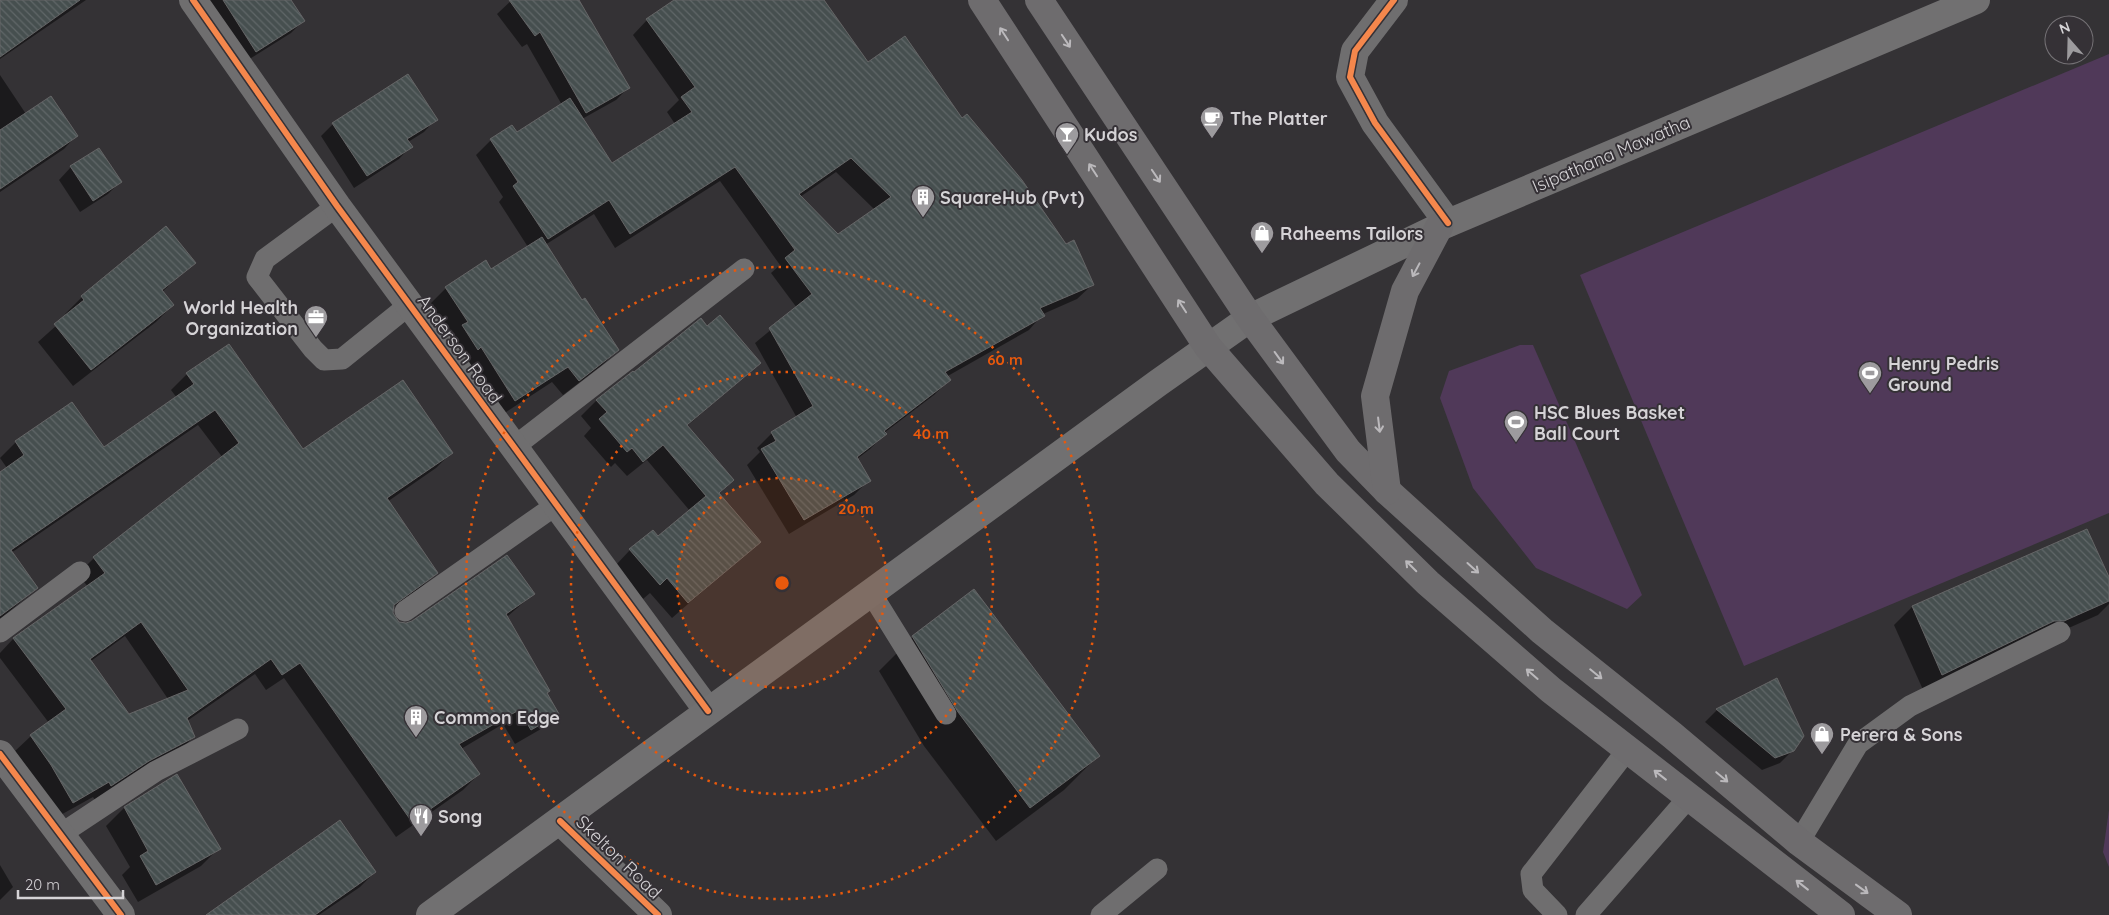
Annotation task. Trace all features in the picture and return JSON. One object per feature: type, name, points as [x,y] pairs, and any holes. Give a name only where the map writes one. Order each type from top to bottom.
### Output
[{"type":"highway","points":[[982,0],[1208,346],[1327,484],[1428,583],[1551,690],[1841,915]]},
{"type":"highway","points":[[1039,0],[1250,318],[1348,452],[1387,491],[1542,631],[1672,735],[1799,842],[1898,915]]},
{"type":"highway","points":[[1387,491],[1375,396],[1405,291],[1444,225]]},
{"type":"main road","name":"Isipathana Mawatha","points":[[430,915],[1208,346],[1250,318],[1444,225],[1976,0]]},
{"type":"street","name":"Anderson Road","points":[[193,0],[337,206],[708,711]]},
{"type":"street","points":[[1394,0],[1355,51],[1350,77],[1375,123],[1444,225]]},
{"type":"street","points":[[0,754],[121,915]]},
{"type":"street","name":"Skelton Road","points":[[560,821],[658,915]]},
{"type":"lane","points":[[337,206],[266,259],[257,278],[312,349],[324,360],[342,359],[409,305]]},
{"type":"lane","points":[[514,447],[744,269]]},
{"type":"lane","points":[[405,611],[556,505]]},
{"type":"lane","points":[[0,632],[80,572]]},
{"type":"lane","points":[[871,593],[946,714]]},
{"type":"lane","points":[[1799,842],[1858,744],[1910,706],[2060,632]]},
{"type":"lane","points":[[60,834],[156,771],[238,729]]},
{"type":"lane","points":[[1557,915],[1533,890],[1531,874],[1628,749]]},
{"type":"lane","points":[[1586,915],[1689,797]]},
{"type":"lane","points":[[1101,915],[1156,869]]},
{"type":"shaded area","name":"Henry Pedris Ground","points":[[2109,54],[2109,513],[1744,666],[1580,275],[2083,65],[2094,65],[2094,60]]},
{"type":"shaded area","name":"HSC Blues Basket Ball Court","points":[[1520,345],[1533,345],[1642,595],[1627,609],[1536,568],[1473,488],[1440,398],[1449,371]]},
{"type":"shaded area","points":[[2109,810],[2109,867],[2103,852]]},
{"type":"building","points":[[0,0],[80,0],[0,57]]},
{"type":"building","points":[[223,0],[291,0],[305,21],[256,52]]},
{"type":"building","points":[[509,0],[579,0],[630,88],[586,113],[540,32],[535,36]]},
{"type":"building","points":[[674,0],[824,0],[868,62],[905,36],[962,118],[967,114],[1022,180],[1066,244],[1074,240],[1094,285],[1040,308],[1045,316],[945,372],[951,380],[884,431],[887,434],[857,457],[871,481],[804,520],[761,449],[776,441],[771,432],[813,406],[769,328],[812,294],[785,258],[795,250],[735,167],[630,234],[609,200],[548,239],[513,186],[518,182],[490,139],[512,125],[517,132],[570,98],[612,163],[692,112],[681,97],[695,87],[646,19]],"holes":[[[851,158],[891,197],[838,234],[799,194]]]},
{"type":"building","points":[[408,74],[438,120],[407,139],[413,147],[367,176],[332,123]]},
{"type":"building","points":[[51,96],[78,136],[0,189],[0,130]]},
{"type":"building","points":[[99,148],[122,182],[93,201],[70,166]]},
{"type":"building","points":[[166,226],[196,263],[162,290],[174,305],[91,370],[54,324],[84,300],[81,296]]},
{"type":"building","points":[[542,237],[582,300],[585,298],[619,350],[579,381],[568,367],[515,401],[481,347],[478,350],[462,325],[468,322],[445,287],[486,260],[491,269]]},
{"type":"building","points":[[720,315],[761,363],[687,425],[734,480],[719,493],[761,542],[688,603],[667,578],[660,585],[629,549],[653,530],[658,536],[706,496],[663,445],[643,462],[632,448],[627,452],[599,419],[607,412],[596,400],[701,318],[707,326]]},
{"type":"building","points":[[229,344],[303,449],[403,380],[453,453],[387,498],[438,573],[394,605],[393,613],[399,622],[406,623],[412,621],[507,555],[535,594],[506,614],[550,691],[547,693],[559,714],[531,730],[519,710],[459,744],[480,774],[412,822],[300,663],[282,675],[271,659],[187,718],[195,737],[149,761],[111,786],[109,782],[73,803],[51,765],[30,735],[66,709],[13,638],[105,573],[93,557],[239,443],[215,410],[11,550],[38,588],[0,616],[0,472],[24,455],[15,441],[72,402],[104,447],[194,384],[186,373]],"holes":[[[141,622],[188,690],[129,714],[90,659]]]},
{"type":"building","points":[[2087,529],[2109,577],[2109,601],[2064,621],[2054,621],[1942,675],[1912,606]]},
{"type":"building","points":[[974,589],[1100,756],[1030,808],[958,712],[912,636]]},
{"type":"building","points":[[1777,678],[1804,736],[1794,751],[1775,758],[1716,709]]},
{"type":"building","points":[[177,774],[221,849],[156,885],[140,856],[148,851],[124,807]]},
{"type":"building","points":[[340,820],[376,872],[315,915],[206,915]]},
{"type":"cycle path","points":[[193,0],[337,206],[708,711]]},
{"type":"cycle path","points":[[1394,0],[1355,51],[1350,77],[1375,123],[1448,223]]},
{"type":"cycle path","points":[[0,754],[121,915]]},
{"type":"cycle path","points":[[560,821],[658,915]]},
{"type":"place","name":"The Platter","points":[[1212,139]]},
{"type":"place","name":"Kudos","points":[[1067,155]]},
{"type":"place","name":"SquareHub (Pvt)","points":[[923,218]]},
{"type":"place","name":"Raheems Tailors","points":[[1262,254]]},
{"type":"place","name":"World Health Organization","points":[[316,338]]},
{"type":"place","name":"Henry Pedris Ground","points":[[1870,394]]},
{"type":"place","name":"HSC Blues Basket Ball Court","points":[[1516,443]]},
{"type":"place","name":"Common Edge","points":[[416,738]]},
{"type":"place","name":"Perera & Sons","points":[[1822,755]]},
{"type":"place","name":"Song","points":[[421,837]]}]
